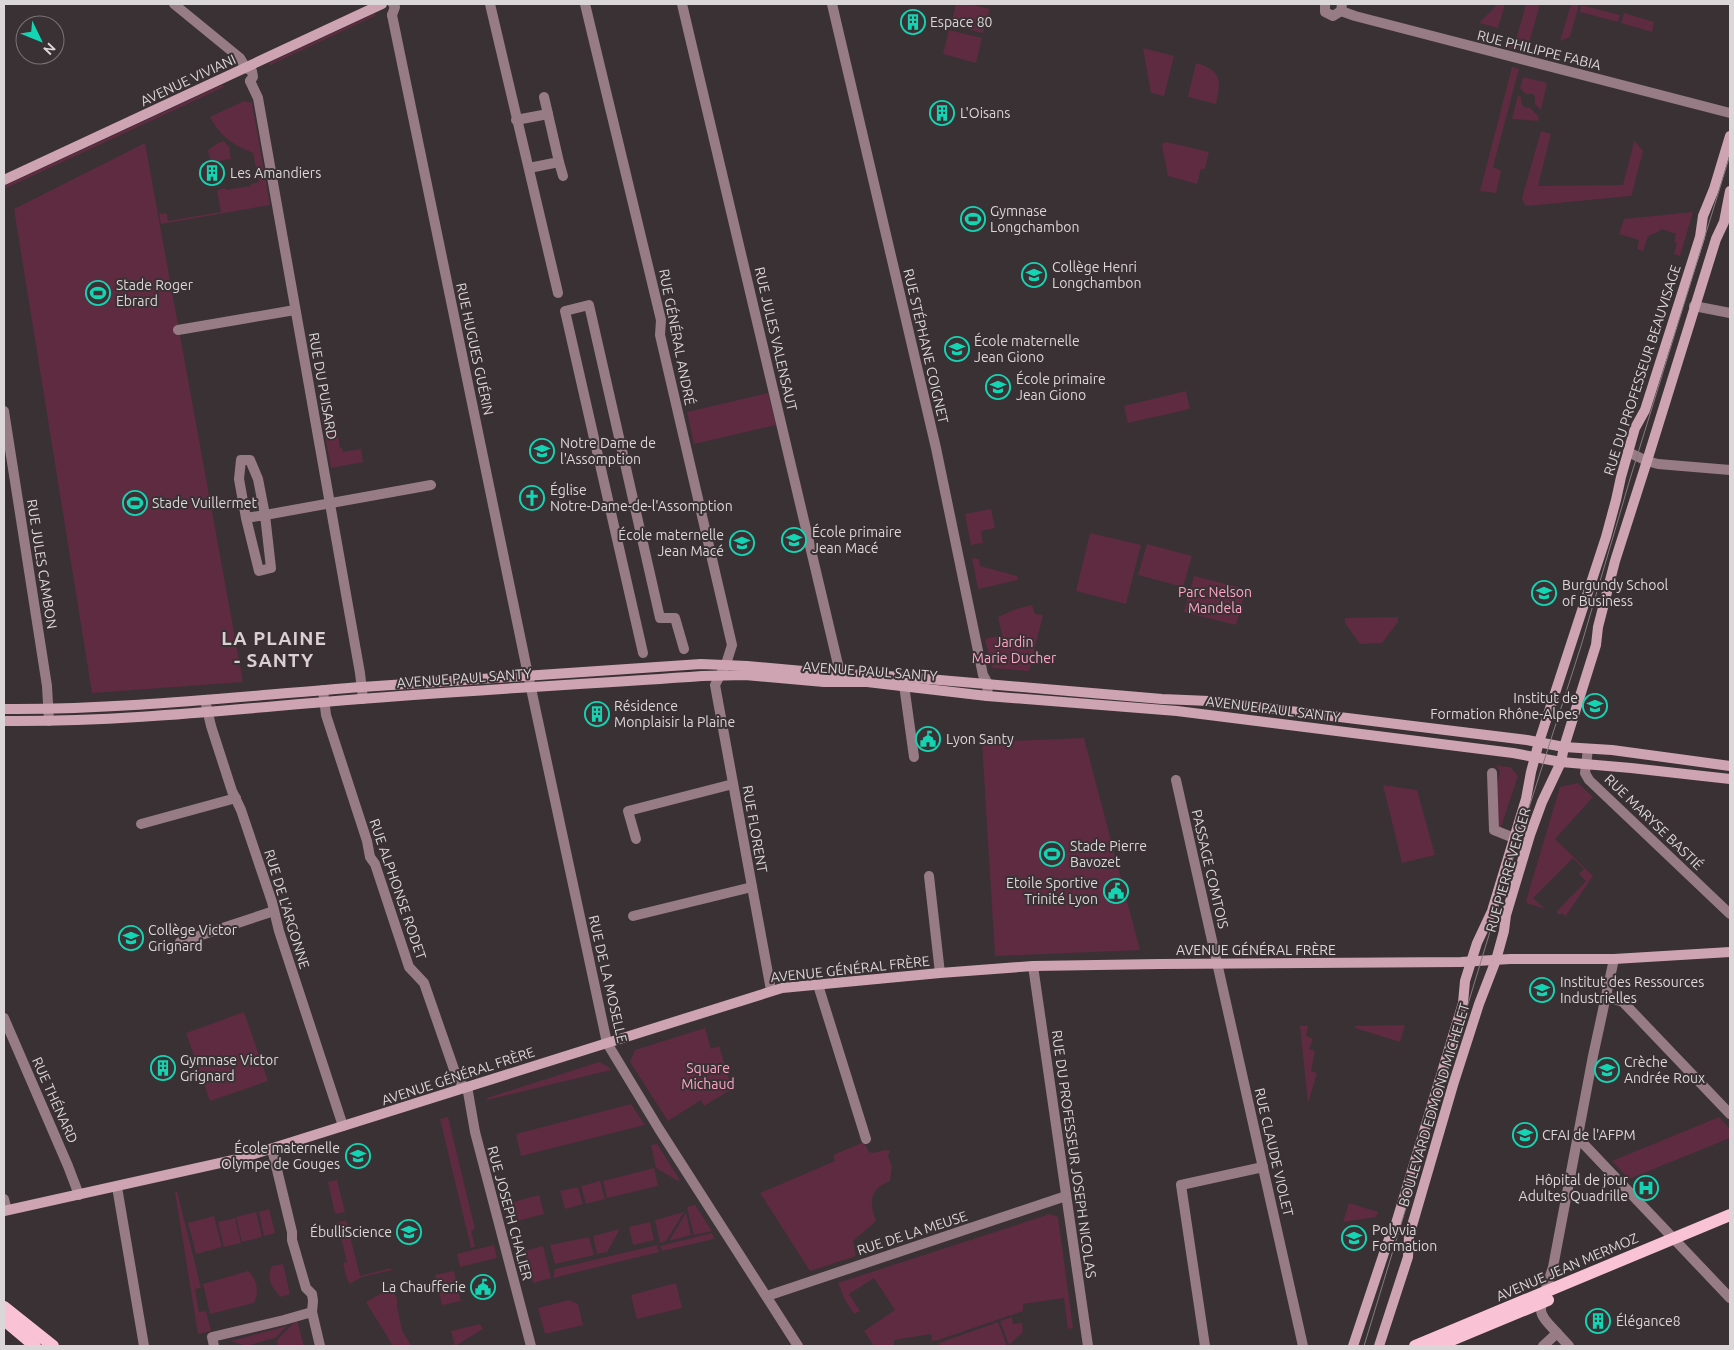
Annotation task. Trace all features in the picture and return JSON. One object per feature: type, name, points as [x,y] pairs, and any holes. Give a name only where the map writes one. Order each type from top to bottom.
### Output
[{"type":"main road","name":"AVENUE JEAN MERMOZ","points":[[1437,1346],[1544,1297],[1676,1241],[1730,1215]]},
{"type":"main road","name":"AVENUE JEAN MERMOZ","points":[[1676,1241],[1730,1223]]},
{"type":"main road","name":"AVENUE JEAN MERMOZ","points":[[1415,1346],[1544,1297]]},
{"type":"main road","points":[[4,1306],[53,1346]]},
{"type":"main road","points":[[4,1320],[35,1346]]},
{"type":"street","points":[[174,4],[240,58],[244,69]]},
{"type":"street","name":"AVENUE VIVIANI","points":[[4,180],[382,4]]},
{"type":"street","points":[[386,4],[384,8],[386,12],[392,15],[395,7],[393,4]]},
{"type":"street","points":[[490,4],[558,293]]},
{"type":"street","name":"RUE GÉNÉRAL ANDRÉ","points":[[585,4],[662,320],[660,336],[732,645],[721,675]]},
{"type":"street","name":"RUE JULES VALENSAUT","points":[[682,4],[840,677]]},
{"type":"street","name":"RUE STÉPHANE COIGNET","points":[[832,4],[936,448],[983,675],[988,684],[987,696]]},
{"type":"street","name":"RUE PHILIPPE FABIA","points":[[1325,4],[1326,12],[1330,16],[1336,15],[1342,8],[1355,16],[1730,112]]},
{"type":"street","name":"RUE HUGUES GUÉRIN","points":[[392,15],[531,688]]},
{"type":"street","name":"RUE DU PUISARD","points":[[244,69],[250,69],[253,74],[250,81],[258,98],[331,504],[363,699]]},
{"type":"street","points":[[544,97],[563,176]]},
{"type":"street","points":[[516,120],[548,114]]},
{"type":"street","name":"RUE DU PROFESSEUR BEAUVISAGE","points":[[1535,756],[1606,537],[1635,428],[1648,402],[1700,237],[1703,216],[1714,189],[1730,136]]},
{"type":"street","points":[[529,168],[559,162]]},
{"type":"street","points":[[1561,762],[1596,645],[1598,626],[1614,561],[1647,461],[1694,306],[1716,239],[1729,207],[1730,191]]},
{"type":"street","points":[[644,654],[565,312],[589,305],[660,618],[675,618],[684,649]]},
{"type":"street","points":[[1694,306],[1730,312]]},
{"type":"street","points":[[178,330],[295,310]]},
{"type":"street","name":"RUE JULES CAMBON","points":[[4,411],[47,686],[49,721]]},
{"type":"street","points":[[1628,452],[1647,461],[1667,465],[1730,470]]},
{"type":"street","points":[[241,460],[250,460],[258,479],[265,515],[272,568],[259,572],[239,479],[241,460]]},
{"type":"street","points":[[246,518],[431,485]]},
{"type":"street","name":"AVENUE PAUL SANTY","points":[[4,709],[205,700],[362,687],[701,664],[726,664],[840,677],[867,682],[904,681],[988,684],[1162,699],[1209,701],[1448,730],[1564,747],[1612,750],[1730,766]]},
{"type":"street","name":"AVENUE PAUL SANTY","points":[[4,721],[49,721],[208,713],[363,699],[721,675],[746,675],[824,682],[840,677]]},
{"type":"street","name":"RUE FLORENT","points":[[721,675],[715,685],[771,990]]},
{"type":"street","points":[[904,681],[914,757]]},
{"type":"street","name":"AVENUE PAUL SANTY","points":[[904,681],[987,696],[1177,711],[1535,756],[1561,762],[1730,779]]},
{"type":"street","name":"RUE DE LA MOSELLE","points":[[531,688],[606,1043],[658,1130],[767,1296],[794,1345]]},
{"type":"street","name":"RUE ALPHONSE RODET","points":[[323,690],[326,715],[367,841],[370,857],[375,864],[408,965],[424,983],[457,1078],[464,1088]]},
{"type":"street","name":"RUE DE L'ARGONNE","points":[[205,700],[232,791],[274,911],[282,941],[344,1126]]},
{"type":"street","points":[[1441,744],[1447,736],[1448,730]]},
{"type":"street","points":[[1585,764],[1588,749]]},
{"type":"street","name":"RUE PIERRE VERGER","points":[[1471,961],[1492,911],[1526,799],[1535,756]]},
{"type":"street","name":"RUE PIERRE VERGER","points":[[1496,960],[1504,931],[1506,915],[1530,835],[1542,802],[1561,762]]},
{"type":"street","name":"RUE MARYSE BASTIÉ","points":[[1585,764],[1585,773],[1589,780],[1728,912]]},
{"type":"street","name":"RUE PIERRE VERGER","points":[[1492,772],[1494,830],[1514,838]]},
{"type":"street","name":"PASSAGE COMTOIS","points":[[1176,780],[1218,964]]},
{"type":"street","points":[[636,838],[628,810],[733,784]]},
{"type":"street","points":[[141,824],[236,798]]},
{"type":"street","points":[[929,876],[940,973]]},
{"type":"street","points":[[633,916],[752,886]]},
{"type":"street","points":[[180,942],[274,911]]},
{"type":"street","name":"AVENUE GÉNÉRAL FRÈRE","points":[[5,1210],[238,1159],[782,988],[1033,966],[1614,959],[1728,950]]},
{"type":"street","points":[[1569,1346],[1544,1317],[1541,1310],[1553,1267],[1577,1137],[1614,959]]},
{"type":"street","name":"BOULEVARD EDMOND MICHELET","points":[[1379,1346],[1408,1257],[1409,1236],[1450,1094],[1479,1004],[1496,960]]},
{"type":"street","name":"BOULEVARD EDMOND MICHELET","points":[[1353,1346],[1389,1239],[1394,1230],[1464,1003],[1465,981],[1471,961]]},
{"type":"street","name":"RUE CLAUDE VIOLET","points":[[1218,964],[1303,1346]]},
{"type":"street","name":"RUE DU PROFESSEUR JOSEPH NICOLAS","points":[[1033,966],[1088,1346]]},
{"type":"street","points":[[818,985],[866,1139]]},
{"type":"street","points":[[1606,996],[1623,1002],[1730,1114]]},
{"type":"street","name":"RUE THÉNARD","points":[[4,1018],[79,1195]]},
{"type":"street","name":"RUE JOSEPH CHALIER","points":[[464,1088],[468,1092],[475,1132],[531,1346]]},
{"type":"street","points":[[1577,1137],[1730,1298]]},
{"type":"street","points":[[272,1149],[294,1246],[306,1288],[312,1294],[312,1312],[320,1346]]},
{"type":"street","points":[[1205,1346],[1181,1185],[1263,1167]]},
{"type":"street","points":[[117,1186],[144,1346]]},
{"type":"street","name":"RUE DE LA MEUSE","points":[[767,1296],[1066,1196]]},
{"type":"street","points":[[4,1199],[5,1210]]},
{"type":"street","points":[[214,1346],[212,1337],[312,1312]]},
{"type":"street","points":[[1543,1346],[1557,1333]]},
{"type":"green space","points":[[956,4],[969,4],[990,9],[983,33],[951,25]]},
{"type":"green space","points":[[1498,4],[1505,4],[1498,28],[1479,23]]},
{"type":"green space","points":[[1526,4],[1540,4],[1529,43],[1526,42],[1523,51],[1508,48],[1510,39],[1516,40]]},
{"type":"green space","points":[[1571,4],[1579,4],[1570,37],[1560,41]]},
{"type":"green space","points":[[1581,5],[1620,15],[1618,22],[1580,12]]},
{"type":"green space","points":[[1624,13],[1654,22],[1652,32],[1621,23]]},
{"type":"green space","points":[[374,14],[375,16],[270,65],[269,63]]},
{"type":"green space","points":[[949,30],[982,38],[976,63],[943,54]]},
{"type":"green space","points":[[1143,48],[1174,56],[1164,96],[1151,93]]},
{"type":"green space","points":[[1196,63],[1211,69],[1218,77],[1219,89],[1216,104],[1188,96]]},
{"type":"green space","points":[[1512,67],[1519,69],[1493,167],[1501,171],[1496,193],[1480,191]]},
{"type":"green space","points":[[1523,77],[1547,83],[1541,110],[1535,104],[1533,94],[1526,94],[1520,88]]},
{"type":"green space","points":[[222,85],[224,87],[4,189],[4,186]]},
{"type":"green space","points":[[1518,95],[1521,98],[1522,105],[1530,108],[1539,117],[1538,121],[1512,119]]},
{"type":"green space","points":[[244,101],[252,103],[270,205],[161,224],[159,214],[167,213],[168,221],[221,212],[217,190],[251,186],[251,184],[259,182],[253,153],[239,147],[228,139],[218,130],[210,117]]},
{"type":"green space","points":[[1541,131],[1551,134],[1538,186],[1623,185],[1635,141],[1643,151],[1632,194],[1630,196],[1527,206],[1524,204],[1522,198]]},
{"type":"green space","points":[[224,141],[229,147],[231,159],[219,161],[220,167],[212,168],[208,150]]},
{"type":"green space","points":[[1166,142],[1209,152],[1205,169],[1201,169],[1197,184],[1168,176],[1162,146]]},
{"type":"green space","name":"Stade Vuillermet","points":[[145,143],[243,682],[92,693],[14,209]]},
{"type":"green space","points":[[1693,212],[1680,256],[1674,254],[1677,243],[1674,242],[1676,234],[1661,229],[1648,236],[1643,251],[1637,249],[1639,240],[1619,234],[1624,219]]},
{"type":"green space","points":[[1186,391],[1190,409],[1128,423],[1124,406]]},
{"type":"green space","points":[[768,393],[776,425],[694,444],[687,412]]},
{"type":"green space","points":[[335,415],[340,448],[342,448],[343,452],[361,449],[363,462],[331,468],[322,418]]},
{"type":"green space","points":[[991,509],[995,528],[981,531],[983,543],[971,545],[965,514]]},
{"type":"green space","points":[[1090,533],[1141,545],[1126,604],[1076,591]]},
{"type":"green space","points":[[1147,544],[1192,556],[1183,587],[1138,575]]},
{"type":"green space","points":[[972,558],[979,559],[980,566],[1017,576],[1018,580],[978,589]]},
{"type":"green space","name":"Parc Nelson Mandela","points":[[1194,576],[1246,589],[1236,625],[1184,612]]},
{"type":"green space","name":"Jardin Marie Ducher","points":[[1032,605],[1035,614],[1043,615],[1029,671],[992,668],[985,639],[1002,635],[998,617],[1016,609]]},
{"type":"green space","points":[[1398,617],[1398,622],[1382,643],[1360,644],[1345,623],[1345,618]]},
{"type":"green space","name":"Stade Pierre Bavozet","points":[[1084,738],[1140,950],[995,956],[982,742]]},
{"type":"green space","points":[[1496,766],[1510,767],[1518,776],[1501,827],[1496,826],[1496,783],[1500,771]]},
{"type":"green space","points":[[1578,783],[1593,797],[1555,839],[1593,876],[1565,917],[1564,914],[1557,914],[1557,911],[1586,881],[1579,874],[1584,869],[1573,858],[1533,898],[1545,909],[1529,904],[1526,901],[1560,787]]},
{"type":"green space","points":[[1383,785],[1417,790],[1435,855],[1402,863]]},
{"type":"green space","points":[[244,1012],[268,1081],[210,1101],[186,1033]]},
{"type":"green space","points":[[1405,1025],[1400,1042],[1355,1028],[1355,1026]]},
{"type":"green space","points":[[1300,1026],[1308,1026],[1306,1036],[1313,1039],[1309,1049],[1315,1051],[1311,1071],[1317,1073],[1308,1103]]},
{"type":"green space","name":"Square Michaud","points":[[705,1028],[711,1049],[719,1046],[732,1089],[704,1106],[701,1100],[668,1121],[630,1062],[635,1050]]},
{"type":"green space","points":[[599,1062],[611,1070],[487,1100],[487,1098]]},
{"type":"green space","points":[[631,1104],[645,1125],[521,1156],[516,1134]]},
{"type":"green space","points":[[448,1117],[475,1229],[471,1231],[475,1247],[471,1248],[440,1119]]},
{"type":"green space","points":[[1719,1117],[1730,1129],[1730,1138],[1629,1179],[1612,1161]]},
{"type":"green space","points":[[864,1142],[869,1152],[890,1151],[888,1156],[892,1166],[890,1181],[874,1192],[872,1202],[876,1221],[853,1241],[856,1256],[810,1271],[760,1193],[835,1161],[833,1155]]},
{"type":"green space","points":[[657,1144],[680,1180],[678,1181],[656,1168],[651,1145]]},
{"type":"green space","points":[[654,1168],[658,1186],[607,1198],[603,1181]]},
{"type":"green space","points":[[337,1180],[345,1212],[335,1214],[328,1182]]},
{"type":"green space","points":[[600,1181],[605,1199],[586,1204],[581,1186]]},
{"type":"green space","points":[[578,1187],[583,1204],[565,1209],[560,1191]]},
{"type":"green space","points":[[177,1191],[201,1288],[195,1289],[199,1312],[206,1311],[211,1331],[198,1334],[175,1192]]},
{"type":"green space","points":[[539,1195],[544,1214],[518,1221],[513,1202]]},
{"type":"green space","points":[[1349,1203],[1378,1212],[1376,1217],[1343,1222]]},
{"type":"green space","points":[[695,1205],[712,1231],[694,1235],[687,1207]]},
{"type":"green space","points":[[269,1209],[275,1233],[264,1236],[259,1212]]},
{"type":"green space","points":[[256,1212],[262,1237],[242,1242],[236,1217]]},
{"type":"green space","points":[[684,1212],[666,1241],[660,1243],[655,1220]]},
{"type":"green space","points":[[686,1213],[691,1235],[669,1241]]},
{"type":"green space","points":[[1050,1214],[1058,1217],[1073,1328],[1068,1329],[1064,1298],[1023,1304],[1023,1311],[938,1340],[932,1341],[931,1334],[894,1340],[894,1346],[874,1346],[864,1331],[895,1310],[874,1278],[849,1294],[860,1311],[854,1314],[845,1300],[838,1283]]},
{"type":"green space","points":[[214,1216],[222,1247],[196,1254],[188,1223]]},
{"type":"green space","points":[[235,1218],[241,1243],[224,1247],[218,1222]]},
{"type":"green space","points":[[346,1220],[360,1276],[391,1268],[392,1270],[362,1277],[350,1284],[343,1263],[347,1262],[337,1223]]},
{"type":"green space","points":[[650,1222],[654,1240],[633,1245],[629,1227]]},
{"type":"green space","points":[[620,1229],[607,1252],[597,1254],[593,1236]]},
{"type":"green space","points":[[712,1233],[714,1239],[662,1251],[660,1246]]},
{"type":"green space","points":[[589,1237],[594,1255],[555,1264],[550,1245]]},
{"type":"green space","points":[[494,1245],[497,1258],[460,1267],[457,1254]]},
{"type":"green space","points":[[657,1245],[659,1252],[553,1278],[555,1269]]},
{"type":"green space","points":[[543,1246],[551,1278],[533,1283],[525,1251]]},
{"type":"green space","points":[[283,1264],[290,1294],[281,1297],[273,1287],[270,1279],[270,1270],[272,1266]]},
{"type":"green space","points":[[248,1271],[254,1278],[257,1286],[257,1295],[254,1303],[210,1314],[203,1284]]},
{"type":"green space","points":[[454,1271],[461,1301],[442,1305],[435,1275]]},
{"type":"green space","points":[[676,1283],[682,1308],[637,1319],[631,1295]]},
{"type":"green space","points":[[391,1288],[397,1298],[402,1330],[411,1346],[393,1346],[366,1302]]},
{"type":"green space","points":[[569,1300],[578,1304],[583,1325],[545,1334],[538,1308]]},
{"type":"green space","points":[[1012,1317],[1013,1324],[1022,1323],[1023,1332],[1009,1345],[1000,1321]]},
{"type":"green space","points":[[297,1320],[304,1346],[278,1346],[277,1340]]},
{"type":"green space","points":[[998,1322],[1007,1346],[940,1346],[939,1343]]},
{"type":"green space","points":[[480,1324],[483,1329],[455,1346],[451,1331]]},
{"type":"green space","points":[[287,1326],[275,1338],[246,1346],[231,1341]]},
{"type":"tram line","points":[[1364,1346],[1506,879],[1581,646],[1630,479],[1730,155]]},
{"type":"place","name":"Espace 80","points":[[913,22]]},
{"type":"place","name":"L'Oisans","points":[[942,113]]},
{"type":"place","name":"Les Amandiers","points":[[212,173]]},
{"type":"place","name":"Gymnase Longchambon","points":[[973,219]]},
{"type":"place","name":"Collège Henri Longchambon","points":[[1034,275]]},
{"type":"place","name":"Stade Roger Ebrard","points":[[98,293]]},
{"type":"place","name":"École maternelle Jean Giono","points":[[957,349]]},
{"type":"place","name":"École primaire Jean Giono","points":[[998,387]]},
{"type":"place","name":"Notre Dame de l'Assomption","points":[[542,451]]},
{"type":"place","name":"Église Notre-Dame-de-l'Assomption","points":[[532,498]]},
{"type":"place","name":"Stade Vuillermet","points":[[135,503]]},
{"type":"place","name":"École primaire Jean Macé","points":[[794,540]]},
{"type":"place","name":"École maternelle Jean Macé","points":[[742,543]]},
{"type":"place","name":"Burgundy School of Business","points":[[1544,593]]},
{"type":"place","name":"Institut de Formation Rhône-Alpes","points":[[1595,706]]},
{"type":"place","name":"Résidence Monplaisir la Plaine","points":[[597,714]]},
{"type":"place","name":"Lyon Santy","points":[[928,739]]},
{"type":"place","name":"Stade Pierre Bavozet","points":[[1052,854]]},
{"type":"place","name":"Etoile Sportive Trinité Lyon","points":[[1116,891]]},
{"type":"place","name":"Collège Victor Grignard","points":[[131,938]]},
{"type":"place","name":"Institut des Ressources Industrielles","points":[[1542,990]]},
{"type":"place","name":"Gymnase Victor Grignard","points":[[163,1068]]},
{"type":"place","name":"Crèche Andrée Roux","points":[[1607,1070]]},
{"type":"place","name":"CFAI de l'AFPM","points":[[1525,1135]]},
{"type":"place","name":"École maternelle Olympe de Gouges","points":[[358,1156]]},
{"type":"place","name":"Hôpital de jour Adultes Quadrille","points":[[1646,1188]]},
{"type":"place","name":"ÉbulliScience","points":[[409,1232]]},
{"type":"place","name":"Polyvia Formation","points":[[1354,1238]]},
{"type":"place","name":"La Chaufferie","points":[[483,1287]]},
{"type":"place","name":"Élégance8","points":[[1598,1321]]},
{"type":"district","name":"LA PLAINE - SANTY","points":[[274,649]]}]
